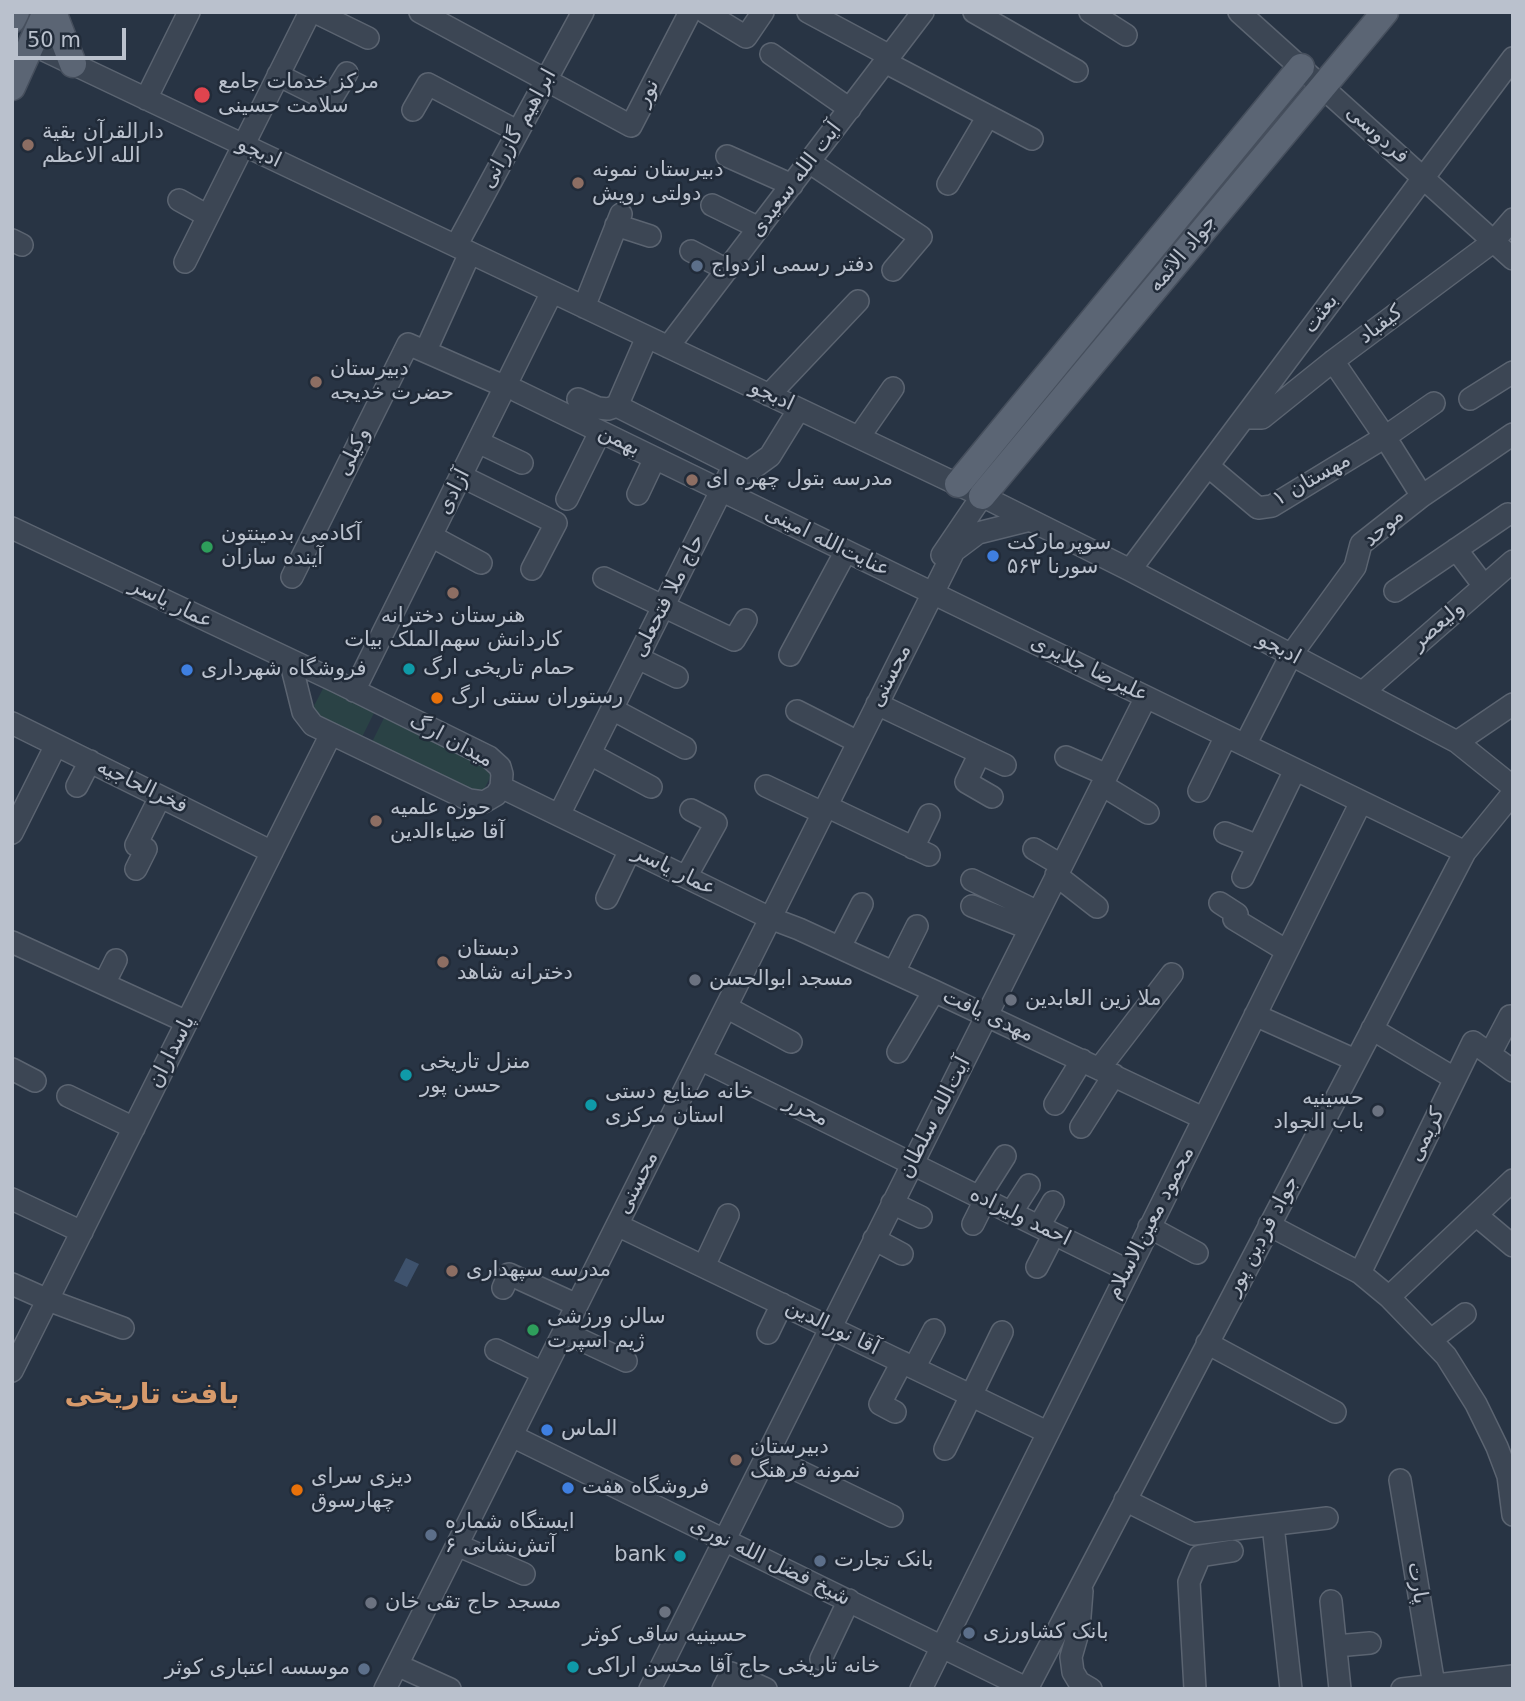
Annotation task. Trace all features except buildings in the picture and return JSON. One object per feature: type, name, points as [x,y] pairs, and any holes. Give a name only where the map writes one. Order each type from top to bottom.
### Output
[{"type":"main road","points":[[12,20],[16,12]]},
{"type":"main road","points":[[12,87],[22,41],[46,12]]},
{"type":"main road","points":[[53,12],[73,64]]},
{"type":"main road","name":"جواد الائمه","points":[[982,496],[1385,12]]},
{"type":"main road","name":"جواد الائمه","points":[[958,484],[1301,67]]},
{"type":"street","points":[[146,99],[189,12]]},
{"type":"street","points":[[185,262],[278,75],[313,12],[368,38]]},
{"type":"street","name":"ابراهیم گازرانی","points":[[463,249],[517,131],[583,12]]},
{"type":"street","name":"نور","points":[[547,78],[631,126],[690,12]]},
{"type":"street","points":[[705,12],[746,37],[764,12]]},
{"type":"street","points":[[807,12],[1032,139]]},
{"type":"street","name":"آیت الله سعیدی","points":[[668,347],[923,12]]},
{"type":"street","points":[[974,12],[1077,71]]},
{"type":"street","points":[[1090,12],[1126,35]]},
{"type":"street","name":"فردوسی","points":[[1239,12],[1513,259]]},
{"type":"street","points":[[427,14],[547,78]]},
{"type":"street","name":"ادبجو","points":[[22,41],[958,484],[1130,570],[1457,741],[1513,787]]},
{"type":"street","points":[[771,54],[850,109]]},
{"type":"street","name":"بعثت","points":[[1130,570],[1513,58]]},
{"type":"street","points":[[278,75],[330,101],[347,73]]},
{"type":"street","points":[[413,110],[428,84],[517,131]]},
{"type":"street","points":[[948,184],[988,116]]},
{"type":"street","points":[[727,156],[792,185]]},
{"type":"street","points":[[809,162],[921,237],[892,270]]},
{"type":"street","points":[[178,200],[208,216]]},
{"type":"street","points":[[712,205],[759,228]]},
{"type":"street","points":[[584,307],[619,219],[650,236]]},
{"type":"street","name":"کیقباد","points":[[1244,418],[1262,418],[1333,361],[1494,241],[1513,219]]},
{"type":"street","points":[[463,249],[426,350],[512,389]]},
{"type":"street","points":[[691,251],[727,270]]},
{"type":"street","name":"آزادی","points":[[354,691],[478,442],[512,389],[552,292]]},
{"type":"street","points":[[769,395],[858,301]]},
{"type":"street","points":[[578,399],[608,410],[617,406],[647,337]]},
{"type":"street","name":"وکیلی","points":[[292,577],[408,344],[426,350]]},
{"type":"street","points":[[1333,361],[1422,496]]},
{"type":"street","points":[[1470,400],[1513,372]]},
{"type":"street","points":[[859,437],[892,388]]},
{"type":"street","name":"بهمن","points":[[512,389],[721,491]]},
{"type":"street","name":"مهستان ۱","points":[[1208,466],[1258,508],[1272,506],[1385,437],[1434,403]]},
{"type":"street","points":[[617,406],[748,472],[770,456],[799,409]]},
{"type":"street","points":[[630,447],[643,420]]},
{"type":"street","points":[[567,499],[600,432]]},
{"type":"street","name":"موحد","points":[[1290,655],[1355,567],[1362,544],[1422,496],[1513,434]]},
{"type":"street","points":[[478,442],[522,463]]},
{"type":"street","points":[[638,494],[654,458]]},
{"type":"street","name":"حاج ملا فتحعلی","points":[[559,816],[734,465]]},
{"type":"street","points":[[461,476],[556,523],[533,569]]},
{"type":"street","name":"عنایت‌الله امینی","points":[[721,491],[929,591]]},
{"type":"street","name":"محسنی","points":[[854,740],[877,704],[929,591],[946,547],[982,496]]},
{"type":"street","points":[[1395,591],[1508,514]]},
{"type":"street","name":"محسنی","points":[[385,1689],[512,1436],[539,1371],[929,591],[954,551],[978,533],[1030,520]]},
{"type":"street","name":"عمار یاسر","points":[[12,528],[330,679]]},
{"type":"street","points":[[432,536],[481,563]]},
{"type":"street","points":[[1456,550],[1484,586]]},
{"type":"street","points":[[790,655],[846,551]]},
{"type":"street","name":"ولیعصر","points":[[1363,692],[1513,561]]},
{"type":"street","points":[[604,578],[734,640],[746,620]]},
{"type":"street","name":"علیرضا جلایری","points":[[929,591],[1465,852]]},
{"type":"street","points":[[1199,791],[1235,741],[1290,655]]},
{"type":"street","points":[[638,658],[677,677]]},
{"type":"street","name":"میدان ارگ","points":[[290,660],[303,712],[313,725],[476,802],[491,799],[501,787],[500,767],[489,757],[330,679]]},
{"type":"street","name":"آیت‌الله سلطان","points":[[650,1689],[1146,697]]},
{"type":"street","points":[[877,704],[1005,765]]},
{"type":"street","points":[[1457,741],[1513,704]]},
{"type":"street","points":[[612,709],[685,748]]},
{"type":"street","points":[[797,711],[854,740]]},
{"type":"street","name":"فخرالحاجیه","points":[[12,723],[272,852]]},
{"type":"street","name":"پاسداران","points":[[12,1371],[331,734]]},
{"type":"street","points":[[13,829],[56,744]]},
{"type":"street","points":[[980,753],[966,782],[992,797]]},
{"type":"street","points":[[590,754],[652,787]]},
{"type":"street","points":[[1066,757],[1104,780],[1148,813]]},
{"type":"street","points":[[77,786],[90,761]]},
{"type":"street","points":[[1242,877],[1296,770]]},
{"type":"street","points":[[766,786],[921,851],[929,815]]},
{"type":"street","name":"عمار یاسر","points":[[501,787],[766,916]]},
{"type":"street","name":"جواد فردین پور","points":[[1028,1689],[1465,852],[1513,793]]},
{"type":"street","points":[[135,869],[146,849],[136,845],[160,796]]},
{"type":"street","name":"محمود معین‌الاسلام","points":[[921,1689],[1362,802]]},
{"type":"street","points":[[686,877],[716,823],[691,810]]},
{"type":"street","points":[[1225,833],[1258,846]]},
{"type":"street","points":[[1034,849],[1097,907]]},
{"type":"street","points":[[607,898],[630,850]]},
{"type":"street","points":[[972,880],[1034,920]]},
{"type":"street","points":[[1220,903],[1237,914],[1234,919],[1287,951]]},
{"type":"street","points":[[840,947],[862,904]]},
{"type":"street","points":[[972,906],[1034,920]]},
{"type":"street","name":"محسنی","points":[[539,1371],[564,1332],[573,1303],[617,1225],[726,1007],[766,916]]},
{"type":"street","name":"مهدی یافت","points":[[766,916],[840,947],[1203,1118]]},
{"type":"street","points":[[894,972],[917,926]]},
{"type":"street","points":[[12,942],[187,1022]]},
{"type":"street","points":[[104,984],[116,960]]},
{"type":"street","points":[[1055,1104],[1098,1068],[1172,974]]},
{"type":"street","points":[[898,1052],[934,991]]},
{"type":"street","points":[[726,1007],[790,1042]]},
{"type":"street","points":[[1255,1015],[1355,1060]]},
{"type":"street","points":[[1510,1016],[1490,1054],[1513,1071]]},
{"type":"street","points":[[1372,1029],[1454,1078]]},
{"type":"street","name":"کریمی","points":[[1360,1273],[1473,1042],[1490,1054]]},
{"type":"street","name":"محرر","points":[[700,1059],[912,1163]]},
{"type":"street","points":[[1081,1127],[1098,1068]]},
{"type":"street","points":[[12,1069],[35,1081]]},
{"type":"street","points":[[68,1096],[134,1128]]},
{"type":"street","points":[[973,1224],[982,1198],[1005,1156]]},
{"type":"street","name":"احمد ولیزاده","points":[[912,1163],[1127,1270]]},
{"type":"street","points":[[1390,1297],[1513,1180]]},
{"type":"street","points":[[1011,1213],[1029,1185]]},
{"type":"street","points":[[12,1199],[82,1232]]},
{"type":"street","points":[[1037,1267],[1052,1202]]},
{"type":"street","points":[[892,1203],[921,1217]]},
{"type":"street","points":[[704,1266],[728,1215]]},
{"type":"street","points":[[1476,1215],[1502,1246]]},
{"type":"street","name":"آقا نورالدین","points":[[617,1225],[1047,1432]]},
{"type":"street","points":[[1269,1225],[1360,1273],[1390,1297],[1446,1356],[1476,1404],[1497,1447],[1508,1476],[1513,1515]]},
{"type":"street","points":[[1149,1227],[1197,1253]]},
{"type":"street","points":[[874,1239],[902,1254]]},
{"type":"street","points":[[503,1288],[509,1274],[573,1303]]},
{"type":"street","points":[[12,1284],[123,1328]]},
{"type":"street","points":[[768,1333],[782,1304]]},
{"type":"street","points":[[1431,1340],[1465,1314]]},
{"type":"street","points":[[895,1412],[880,1404],[934,1330]]},
{"type":"street","points":[[564,1332],[626,1362]]},
{"type":"street","points":[[945,1449],[1002,1332]]},
{"type":"street","points":[[1207,1343],[1335,1412]]},
{"type":"street","points":[[496,1350],[539,1371]]},
{"type":"street","name":"شیخ فضل الله نوری","points":[[512,1436],[1028,1689]]},
{"type":"street","points":[[766,1455],[892,1516]]},
{"type":"street","name":"پارت","points":[[1400,1480],[1434,1685]]},
{"type":"street","points":[[1125,1500],[1193,1534],[1326,1518]]},
{"type":"street","points":[[1273,1525],[1291,1689]]},
{"type":"street","points":[[457,1545],[524,1574]]},
{"type":"street","points":[[1195,1689],[1189,1582],[1200,1556],[1232,1551]]},
{"type":"street","points":[[1083,1582],[1079,1629],[1071,1657],[1073,1672],[1079,1682],[1091,1689]]},
{"type":"street","points":[[821,1659],[849,1600]]},
{"type":"street","points":[[1331,1601],[1340,1689]]},
{"type":"street","points":[[1336,1646],[1370,1643]]},
{"type":"street","points":[[397,1665],[450,1689]]},
{"type":"street","points":[[723,1689],[731,1673],[765,1689]]},
{"type":"street","points":[[1402,1689],[1513,1676]]},
{"type":"green space","points":[[326,683],[376,709],[360,741],[309,715]]},
{"type":"green space","points":[[386,714],[495,768],[479,799],[370,746]]},
{"type":"water","points":[[406,1258],[419,1264],[407,1287],[394,1281]]},
{"type":"place","name":"مرکز خدمات جامع سلامت حسینی","points":[[202,95]]},
{"type":"place","name":"دارالقرآن بقیة الله الاعظم","points":[[28,145]]},
{"type":"place","name":"دبیرستان نمونه دولتی رویش","points":[[578,183]]},
{"type":"place","name":"دفتر رسمی ازدواج","points":[[697,266]]},
{"type":"place","name":"دبیرستان حضرت خدیجه","points":[[316,382]]},
{"type":"place","name":"مدرسه بتول چهره ای","points":[[692,480]]},
{"type":"place","name":"آکادمی بدمینتون آینده سازان","points":[[207,547]]},
{"type":"place","name":"سوپرمارکت سورنا ۵۶۳","points":[[993,556]]},
{"type":"place","name":"هنرستان دخترانه کاردانش سهم‌الملک بیات","points":[[453,593]]},
{"type":"place","name":"حمام تاریخی ارگ","points":[[409,669]]},
{"type":"place","name":"فروشگاه شهرداری","points":[[187,670]]},
{"type":"place","name":"رستوران سنتی ارگ","points":[[437,698]]},
{"type":"place","name":"حوزه علمیه آقا ضیاءالدین","points":[[376,821]]},
{"type":"place","name":"دبستان دخترانه شاهد","points":[[443,962]]},
{"type":"place","name":"مسجد ابوالحسن","points":[[695,980]]},
{"type":"place","name":"ملا زین العابدین","points":[[1011,1000]]},
{"type":"place","name":"منزل تاریخی حسن پور","points":[[406,1075]]},
{"type":"place","name":"خانه صنایع دستی استان مرکزی","points":[[591,1105]]},
{"type":"place","name":"حسینیه باب الجواد","points":[[1378,1111]]},
{"type":"place","name":"مدرسه سپهداری","points":[[452,1271]]},
{"type":"place","name":"سالن ورزشی ژیم اسپرت","points":[[533,1330]]},
{"type":"place","name":"الماس","points":[[547,1430]]},
{"type":"place","name":"دبیرستان نمونه فرهنگ","points":[[736,1460]]},
{"type":"place","name":"فروشگاه هفت","points":[[568,1488]]},
{"type":"place","name":"دیزی سرای چهارسوق","points":[[297,1490]]},
{"type":"place","name":"ایستگاه شماره ۶ آتش‌نشانی","points":[[431,1535]]},
{"type":"place","name":"bank","points":[[680,1556]]},
{"type":"place","name":"بانک تجارت","points":[[820,1561]]},
{"type":"place","name":"مسجد حاج تقی خان","points":[[371,1603]]},
{"type":"place","name":"حسینیه ساقی کوثر","points":[[665,1612]]},
{"type":"place","name":"بانک کشاورزی","points":[[969,1633]]},
{"type":"place","name":"خانه تاریخی حاج آقا محسن اراکی","points":[[573,1667]]},
{"type":"place","name":"موسسه اعتباری کوثر","points":[[364,1669]]},
{"type":"district","name":"بافت تاریخی","points":[[152,1396]]}]
